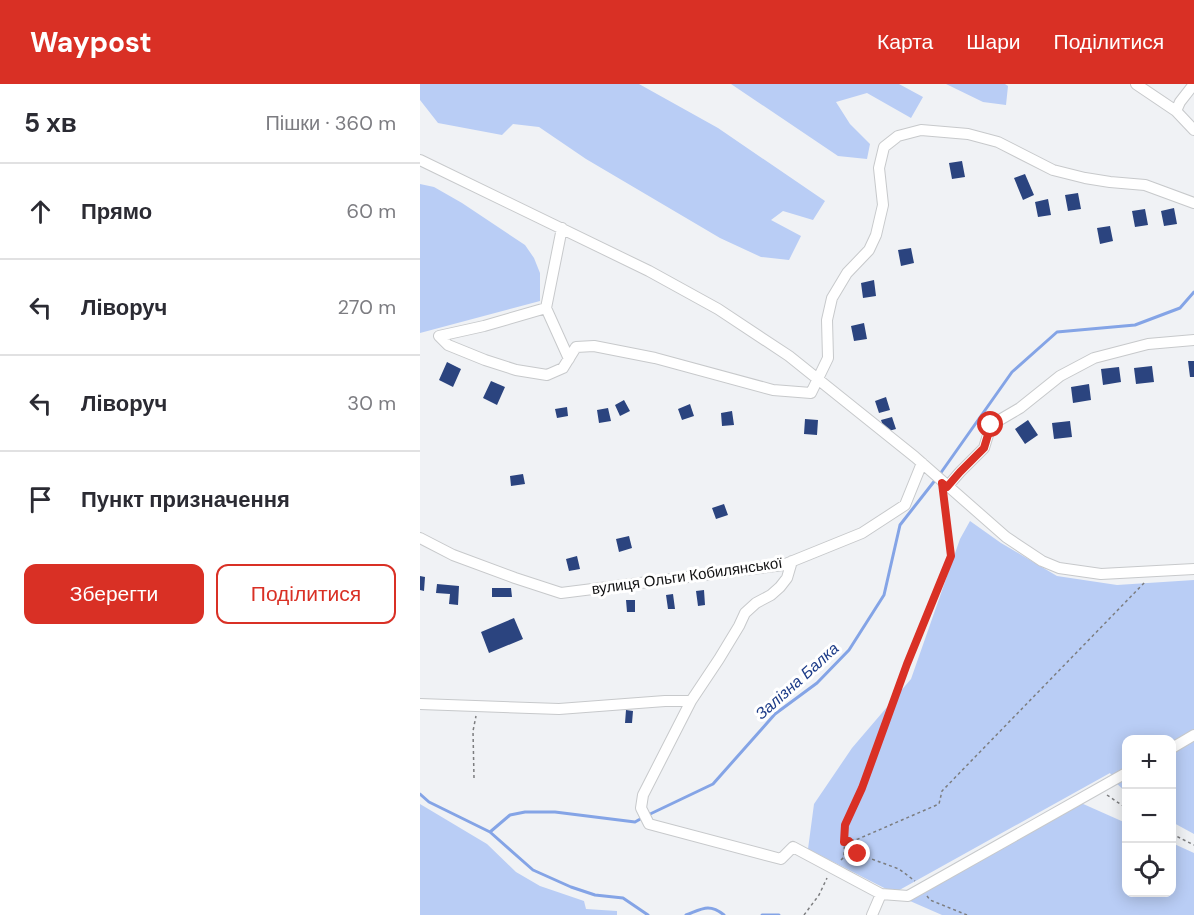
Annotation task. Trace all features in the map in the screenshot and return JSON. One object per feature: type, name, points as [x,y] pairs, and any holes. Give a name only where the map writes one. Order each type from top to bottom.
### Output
[{"type":"street","points":[[1136,84],[1176,111],[1194,130]]},
{"type":"street","points":[[1176,111],[1194,84]]},
{"type":"street","points":[[546,308],[439,336],[448,345],[485,360],[516,370],[547,375],[563,368],[576,347],[594,346],[655,358],[773,390],[811,393],[828,358],[827,320],[832,298],[846,273],[869,250],[876,235],[883,205],[879,168],[884,147],[898,136],[921,130],[968,134],[998,142],[1053,170],[1110,182],[1145,184],[1194,203]]},
{"type":"street","points":[[420,159],[649,271],[718,309],[789,356],[922,464],[1006,537],[1042,561],[1059,568],[1101,574],[1194,569]]},
{"type":"street","points":[[562,228],[546,308],[569,359]]},
{"type":"street","points":[[944,484],[984,448],[991,425],[1020,408],[1060,376],[1094,358],[1148,344],[1194,340]]},
{"type":"street","name":"вулиця Ольги Кобилянської","points":[[420,538],[453,555],[561,593],[783,565],[862,533],[905,505],[922,464]]},
{"type":"street","points":[[792,561],[787,578],[780,587],[745,613],[719,659],[691,701],[643,795],[642,811],[647,822],[781,859],[793,848],[881,894],[908,896],[1122,775]]},
{"type":"street","points":[[420,704],[559,709],[691,701]]},
{"type":"street","points":[[1176,746],[1194,735]]},
{"type":"street","points":[[872,915],[881,894]]},
{"type":"path","points":[[804,915],[843,857],[845,825],[862,788],[907,664],[951,556],[944,484]]},
{"type":"path","points":[[844,842],[858,839],[939,804],[942,791],[1156,572]]},
{"type":"path","points":[[474,778],[473,731],[479,706]]},
{"type":"path","points":[[1098,789],[1122,805]]},
{"type":"path","points":[[1176,836],[1194,845]]},
{"type":"path","points":[[849,841],[858,854],[899,869],[914,879],[930,900],[967,915]]},
{"type":"shaded area","points":[[420,84],[639,84],[718,128],[825,201],[813,220],[783,211],[771,220],[801,236],[789,260],[761,257],[720,238],[586,159],[539,127],[513,124],[502,135],[438,123],[420,100]]},
{"type":"shaded area","points":[[731,84],[899,84],[923,97],[911,118],[867,93],[836,102],[850,124],[870,144],[867,159],[838,156]]},
{"type":"shaded area","points":[[946,84],[1005,84],[1008,86],[1006,105],[983,102]]},
{"type":"shaded area","points":[[420,184],[434,187],[462,203],[525,245],[540,273],[540,301],[420,333]]},
{"type":"shaded area","points":[[970,521],[1001,543],[1057,576],[1117,585],[1194,580],[1194,834],[1176,824],[1176,735],[1122,735],[1122,788],[1110,773],[894,893],[808,849],[814,804],[852,748],[911,679],[960,539]]},
{"type":"shaded area","points":[[1081,803],[1122,821],[1122,897],[1176,897],[1176,845],[1194,853],[1194,915],[942,915],[910,901]]},
{"type":"shaded area","points":[[420,804],[487,844],[516,872],[540,886],[584,901],[586,909],[617,911],[617,915],[420,915]]},
{"type":"building","points":[[962,161],[965,177],[952,179],[949,163]]},
{"type":"building","points":[[1025,174],[1034,195],[1023,200],[1014,178]]},
{"type":"building","points":[[1078,193],[1081,209],[1068,211],[1065,195]]},
{"type":"building","points":[[1048,199],[1051,215],[1038,217],[1035,202]]},
{"type":"building","points":[[1174,208],[1177,224],[1164,226],[1161,211]]},
{"type":"building","points":[[1145,209],[1148,225],[1135,227],[1132,211]]},
{"type":"building","points":[[1110,226],[1113,241],[1100,244],[1097,228]]},
{"type":"building","points":[[911,248],[914,263],[901,266],[898,250]]},
{"type":"building","points":[[874,280],[876,296],[863,298],[861,283]]},
{"type":"building","points":[[864,323],[867,339],[854,341],[851,326]]},
{"type":"building","points":[[1188,361],[1194,361],[1194,377],[1190,377]]},
{"type":"building","points":[[447,362],[461,369],[453,387],[439,380]]},
{"type":"building","points":[[1152,366],[1154,382],[1136,384],[1134,368]]},
{"type":"building","points":[[1119,367],[1121,382],[1103,385],[1101,369]]},
{"type":"building","points":[[491,381],[505,387],[497,405],[483,398]]},
{"type":"building","points":[[1089,384],[1091,400],[1073,403],[1071,387]]},
{"type":"building","points":[[886,397],[890,410],[879,413],[875,401]]},
{"type":"building","points":[[624,400],[630,411],[620,416],[615,405]]},
{"type":"building","points":[[690,404],[694,416],[682,420],[678,409]]},
{"type":"building","points":[[567,407],[568,416],[557,418],[555,409]]},
{"type":"building","points":[[608,408],[611,421],[599,423],[597,410]]},
{"type":"building","points":[[732,411],[734,425],[722,426],[721,413]]},
{"type":"building","points":[[892,417],[896,429],[885,432],[881,420]]},
{"type":"building","points":[[805,419],[818,420],[817,435],[804,434]]},
{"type":"building","points":[[1028,420],[1038,435],[1025,444],[1015,429]]},
{"type":"building","points":[[1070,421],[1072,437],[1054,439],[1052,423]]},
{"type":"building","points":[[523,474],[525,484],[511,486],[510,476]]},
{"type":"building","points":[[724,504],[728,515],[716,519],[712,508]]},
{"type":"building","points":[[629,536],[632,548],[619,552],[616,539]]},
{"type":"building","points":[[577,556],[580,569],[569,571],[566,559]]},
{"type":"building","points":[[420,576],[425,577],[424,591],[420,590]]},
{"type":"building","points":[[437,584],[459,586],[458,605],[449,604],[450,594],[436,593]]},
{"type":"building","points":[[492,588],[511,588],[512,597],[492,597]]},
{"type":"building","points":[[704,590],[705,605],[698,606],[696,591]]},
{"type":"building","points":[[673,594],[675,609],[668,609],[666,595]]},
{"type":"building","points":[[626,600],[635,600],[635,612],[627,612]]},
{"type":"building","points":[[514,618],[523,639],[489,653],[481,632]]},
{"type":"building","points":[[626,710],[633,711],[632,723],[625,723]]},
{"type":"waterway","name":"Залізна Балка","points":[[940,474],[1012,372],[1057,332],[1135,325],[1180,308],[1194,292]]},
{"type":"waterway","name":"Залізна Балка","points":[[648,815],[713,784],[775,714],[817,683],[849,650],[884,595],[900,525],[936,479]]},
{"type":"waterway","points":[[420,794],[429,802],[490,832],[533,870],[595,895],[623,898],[648,915]]},
{"type":"waterway","name":"Залізна Балка","points":[[490,832],[510,815],[525,812],[555,812],[635,822],[642,818]]},
{"type":"waterway","points":[[686,915],[710,908],[724,915]]},
{"type":"waterway","points":[[762,915],[779,915]]},
{"type":"route","points":[[858,854],[849,841],[844,842],[845,825],[873,761],[907,664],[951,556],[942,483],[947,487],[984,448],[991,425]]}]
